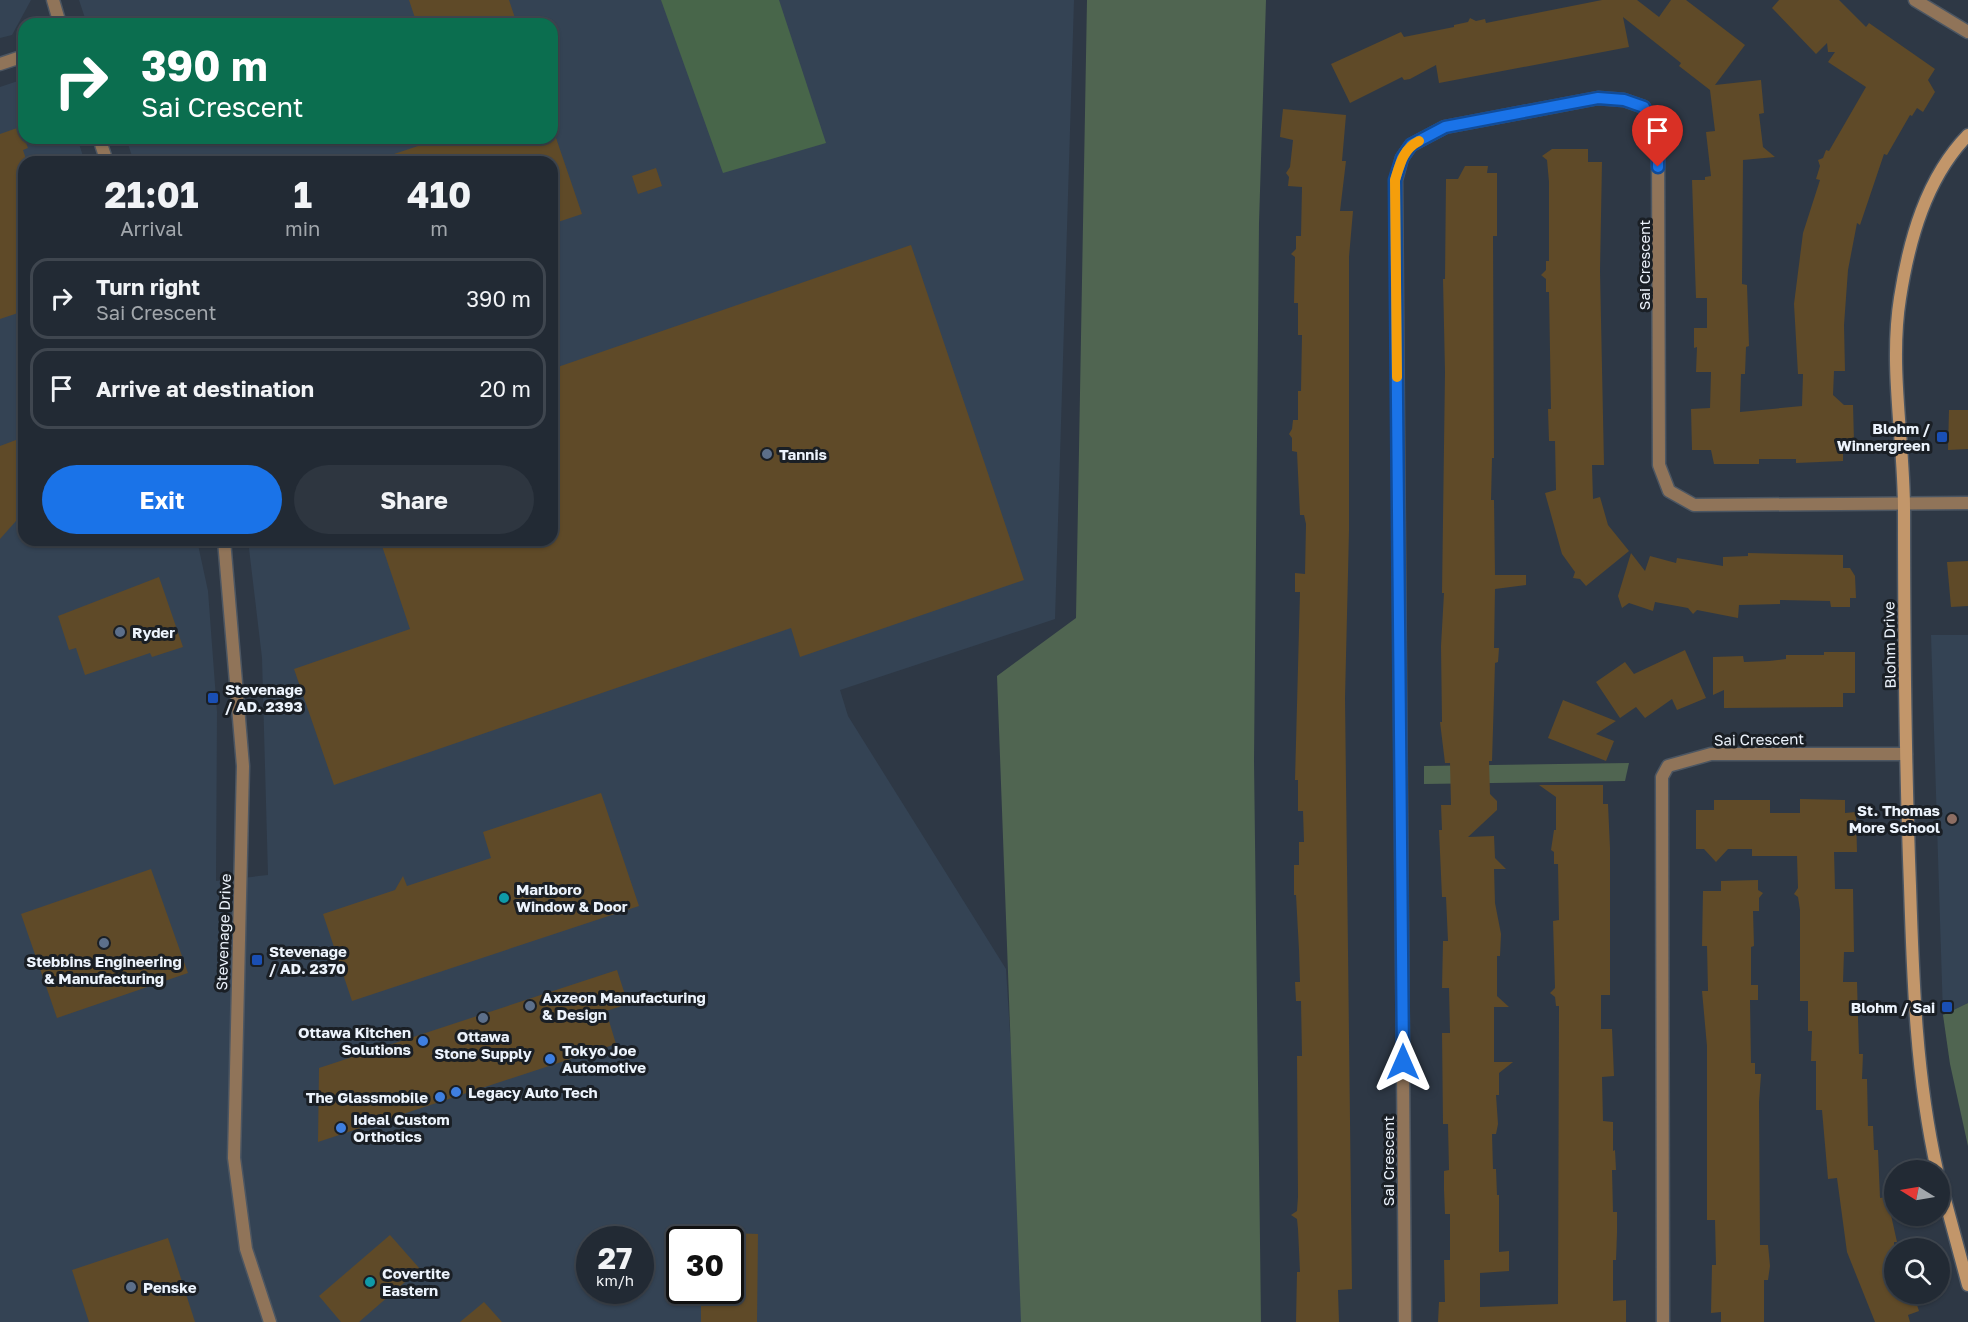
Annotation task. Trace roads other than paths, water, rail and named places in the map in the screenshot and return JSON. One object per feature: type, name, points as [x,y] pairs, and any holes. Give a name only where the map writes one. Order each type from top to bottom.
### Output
[{"type":"street","points":[[53,0],[58,18]]},
{"type":"street","points":[[1915,0],[1968,32]]},
{"type":"street","points":[[0,64],[18,58]]},
{"type":"street","name":"Sai Crescent","points":[[1405,1322],[1395,180],[1402,158],[1411,145],[1445,127],[1598,98],[1624,100],[1644,107],[1658,144],[1659,465],[1669,491],[1694,506],[1904,504]]},
{"type":"street","name":"Blohm Drive","points":[[1935,1160],[1926,1123],[1913,981],[1906,754],[1904,504],[1897,349],[1901,291],[1910,242],[1950,153],[1968,135]]},
{"type":"street","points":[[1904,504],[1968,504]]},
{"type":"street","name":"Stevenage Drive","points":[[225,546],[243,766],[234,1158],[246,1249],[270,1322]]},
{"type":"street","name":"Sai Crescent","points":[[1663,1322],[1662,777],[1668,766],[1711,754],[1906,754]]},
{"type":"street","points":[[1950,1218],[1968,1285]]},
{"type":"place","name":"Blohm / Winnergreen","points":[[1942,437]]},
{"type":"place","name":"Tannis","points":[[767,454]]},
{"type":"place","name":"Ryder","points":[[120,632]]},
{"type":"place","name":"Stevenage / AD. 2393","points":[[213,698]]},
{"type":"place","name":"St. Thomas More School","points":[[1952,819]]},
{"type":"place","name":"Marlboro Window & Door","points":[[504,898]]},
{"type":"place","name":"Stebbins Engineering & Manufacturing","points":[[104,943]]},
{"type":"place","name":"Stevenage / AD. 2370","points":[[257,960]]},
{"type":"place","name":"Axzeon Manufacturing & Design","points":[[530,1006]]},
{"type":"place","name":"Blohm / Sai","points":[[1947,1007]]},
{"type":"place","name":"Ottawa Stone Supply","points":[[483,1018]]},
{"type":"place","name":"Ottawa Kitchen Solutions","points":[[423,1041]]},
{"type":"place","name":"Tokyo Joe Automotive","points":[[550,1059]]},
{"type":"place","name":"Legacy Auto Tech","points":[[456,1092]]},
{"type":"place","name":"The Glassmobile","points":[[440,1097]]},
{"type":"place","name":"Ideal Custom Orthotics","points":[[341,1128]]},
{"type":"place","name":"Covertite Eastern","points":[[370,1282]]},
{"type":"place","name":"Penske","points":[[131,1287]]}]
